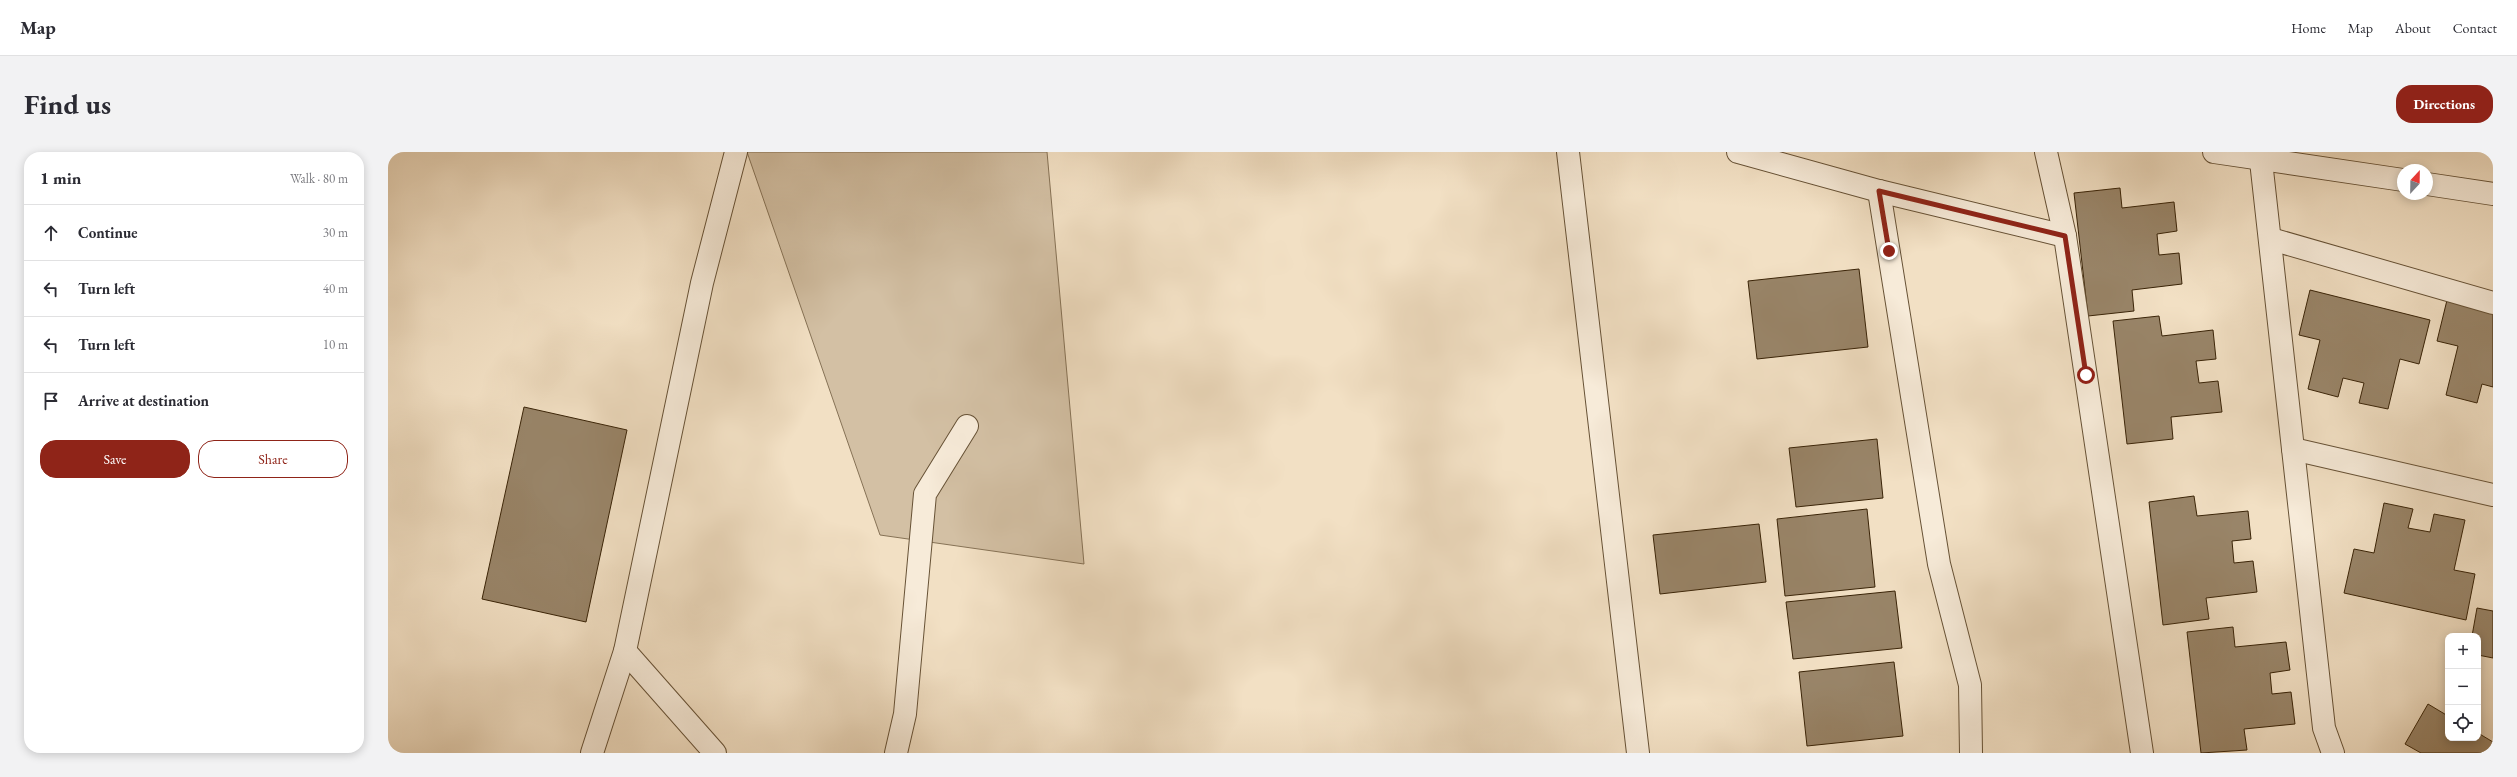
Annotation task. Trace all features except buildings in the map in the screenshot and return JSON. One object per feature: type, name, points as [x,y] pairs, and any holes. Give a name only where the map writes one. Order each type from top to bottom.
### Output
[{"type":"street","points":[[592,753],[624,651],[702,283],[736,152]]},
{"type":"street","points":[[1568,152],[1638,753]]},
{"type":"street","points":[[1738,152],[1879,191],[2065,236]]},
{"type":"street","points":[[2046,152],[2065,236],[2142,753]]},
{"type":"street","points":[[2214,152],[2261,156],[2397,179]]},
{"type":"street","points":[[2261,156],[2324,728],[2333,753]]},
{"type":"street","points":[[2433,185],[2493,194]]},
{"type":"street","points":[[1879,191],[1939,564],[1970,684],[1971,753]]},
{"type":"street","points":[[2271,239],[2493,303]]},
{"type":"street","points":[[896,753],[905,714],[925,494],[968,426]]},
{"type":"street","points":[[2293,450],[2493,495]]},
{"type":"street","points":[[624,651],[715,753]]},
{"type":"shaded area","points":[[747,152],[1047,152],[1084,564],[880,535]]},
{"type":"route","points":[[1889,251],[1879,191],[2065,236],[2086,375]]}]
